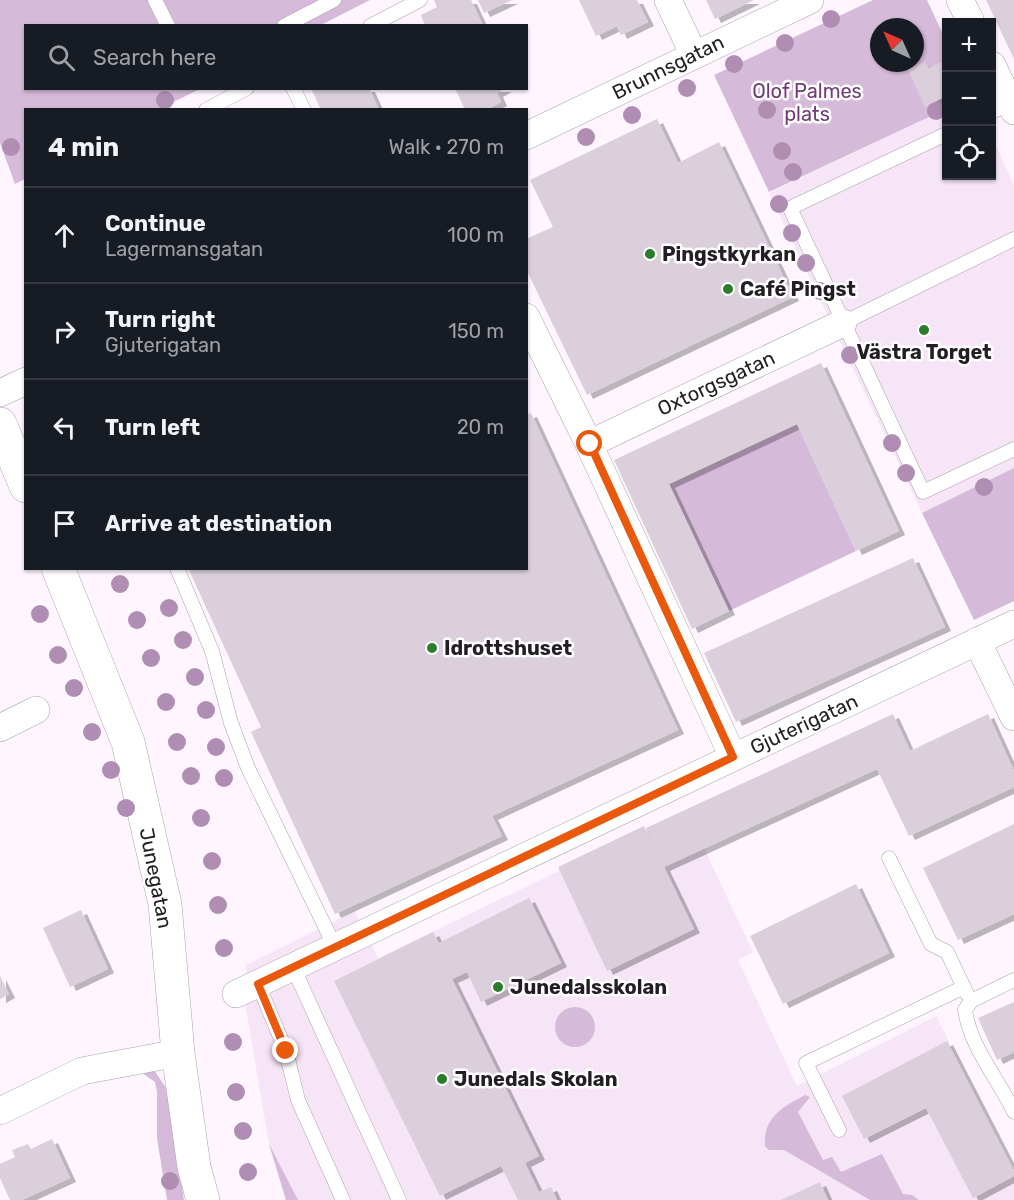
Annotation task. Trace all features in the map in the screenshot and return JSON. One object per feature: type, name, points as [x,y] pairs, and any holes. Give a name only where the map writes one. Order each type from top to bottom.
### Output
[{"type":"street","points":[[668,0],[694,55]]},
{"type":"street","name":"Brunnsgatan","points":[[528,135],[810,0]]},
{"type":"street","points":[[960,0],[969,18]]},
{"type":"street","points":[[994,72],[1005,109]]},
{"type":"street","name":"Oxtorgsgatan","points":[[590,444],[843,322]]},
{"type":"street","points":[[528,325],[533,346],[590,444],[733,757]]},
{"type":"street","points":[[0,393],[24,382]]},
{"type":"street","points":[[0,424],[24,481]]},
{"type":"street","name":"Junegatan","points":[[59,570],[128,742],[165,904],[178,1053],[194,1167],[203,1200]]},
{"type":"street","name":"Gjuterigatan","points":[[247,989],[1014,624]]},
{"type":"street","points":[[977,641],[1014,717]]},
{"type":"street","points":[[0,728],[36,711]]},
{"type":"street","points":[[0,1111],[82,1071],[144,1057],[178,1053]]},
{"type":"lane","points":[[155,0],[167,24]]},
{"type":"lane","points":[[289,24],[334,0]]},
{"type":"lane","points":[[374,24],[420,0]]},
{"type":"lane","points":[[210,108],[243,90]]},
{"type":"lane","points":[[294,90],[303,108]]},
{"type":"lane","points":[[942,136],[790,208],[922,492],[1014,449]]},
{"type":"lane","points":[[843,322],[1014,239]]},
{"type":"lane","points":[[178,570],[212,651],[231,723],[248,768],[335,946]]},
{"type":"lane","points":[[889,858],[931,944],[947,952],[971,1001]]},
{"type":"lane","points":[[293,967],[399,1200]]},
{"type":"lane","points":[[1014,980],[971,1001],[965,1010],[972,1036],[1014,1112]]},
{"type":"lane","points":[[839,1130],[806,1064],[964,987]]},
{"type":"lane","points":[[247,989],[286,1051],[298,1100],[343,1200]]},
{"type":"shaded area","name":"Västra Torget","points":[[942,111],[942,180],[996,180],[996,146],[1014,185],[1014,468],[922,513],[769,193]]},
{"type":"shaded area","name":"Junedalsskolan","points":[[686,810],[753,952],[738,960],[797,1086],[936,1016],[1014,1171],[1014,1200],[286,1200],[269,1144],[246,1008],[246,965],[355,911],[378,958]]},
{"type":"green space","points":[[0,0],[370,0],[323,24],[24,24],[24,90],[198,90],[161,108],[24,108],[24,180],[15,184],[0,143]]},
{"type":"green space","name":"Olof Palmes plats","points":[[873,0],[927,0],[942,32],[942,111],[769,192],[714,75]]},
{"type":"green space","points":[[797,424],[856,551],[729,611],[669,484]]},
{"type":"green space","points":[[1014,468],[1014,601],[974,620],[922,513]]},
{"type":"green space","points":[[575,1007],[583,1008],[589,1013],[594,1019],[594,1035],[589,1041],[583,1046],[575,1047],[567,1046],[561,1041],[556,1035],[555,1027],[556,1019],[561,1013],[567,1008]]},
{"type":"green space","points":[[154,1070],[168,1091],[184,1200],[167,1200],[157,1138],[155,1082],[139,1071]]},
{"type":"green space","points":[[805,1095],[810,1097],[798,1112],[823,1160],[832,1157],[841,1172],[882,1154],[903,1194],[912,1195],[919,1200],[870,1200],[784,1150],[769,1150],[765,1146],[765,1136],[771,1120],[782,1109]]},
{"type":"green space","points":[[269,1144],[298,1200],[286,1200]]},
{"type":"building","points":[[434,0],[471,0],[482,24],[424,24],[421,15],[437,7]]},
{"type":"building","points":[[478,0],[512,0],[484,13]]},
{"type":"building","points":[[579,0],[637,0],[648,22],[621,35],[617,26],[596,36]]},
{"type":"building","points":[[706,0],[754,0],[715,19]]},
{"type":"building","points":[[986,0],[1014,0],[1014,59],[996,18]]},
{"type":"building","points":[[925,62],[928,68],[942,62],[942,98],[925,107],[909,72],[924,72]]},
{"type":"building","points":[[312,90],[370,90],[378,108],[320,108]]},
{"type":"building","points":[[456,90],[502,90],[497,93],[501,102],[490,108],[464,108]]},
{"type":"building","name":"Pingstkyrkan","points":[[657,119],[678,163],[719,142],[793,297],[587,395],[528,273],[528,238],[553,227],[530,180]]},
{"type":"building","points":[[821,363],[899,531],[856,551],[797,424],[669,484],[729,611],[692,629],[614,460]]},
{"type":"building","name":"Idrottshuset","points":[[531,413],[678,730],[492,816],[502,836],[335,914],[251,732],[261,727],[189,570],[528,570],[528,414]]},
{"type":"building","points":[[913,558],[945,627],[736,722],[704,653]]},
{"type":"building","points":[[893,714],[910,751],[988,714],[1014,771],[1014,787],[909,836],[877,769],[664,867],[694,929],[607,971],[558,867],[644,826],[655,849],[646,828]]},
{"type":"building","points":[[1014,824],[1014,914],[958,940],[923,868]]},
{"type":"building","points":[[856,884],[889,953],[783,1004],[750,936]]},
{"type":"building","name":"Junedals Skolan","points":[[529,898],[561,963],[481,1002],[467,972],[452,979],[539,1156],[525,1163],[539,1192],[551,1187],[557,1200],[518,1200],[501,1166],[440,1196],[334,981],[433,932],[439,943]]},
{"type":"building","points":[[81,910],[108,969],[70,987],[43,928]]},
{"type":"building","points":[[0,976],[9,994],[0,999]]},
{"type":"building","points":[[1014,1002],[1014,1052],[997,1060],[978,1018]]},
{"type":"building","points":[[947,1041],[1014,1171],[1014,1176],[973,1198],[926,1108],[864,1139],[842,1096]]},
{"type":"building","points":[[52,1139],[70,1178],[22,1200],[10,1200],[0,1178],[0,1164],[15,1157],[12,1150],[28,1144],[31,1149]]},
{"type":"building","points":[[820,1182],[828,1200],[781,1200]]},
{"type":"place","name":"Pingstkyrkan","points":[[650,254]]},
{"type":"place","name":"Café Pingst","points":[[728,289]]},
{"type":"place","name":"Västra Torget","points":[[924,330]]},
{"type":"place","name":"Idrottshuset","points":[[432,648]]},
{"type":"place","name":"Junedalsskolan","points":[[498,987]]},
{"type":"place","name":"Junedals Skolan","points":[[442,1079]]},
{"type":"route","points":[[286,1051],[258,984],[733,757],[590,444]]}]
